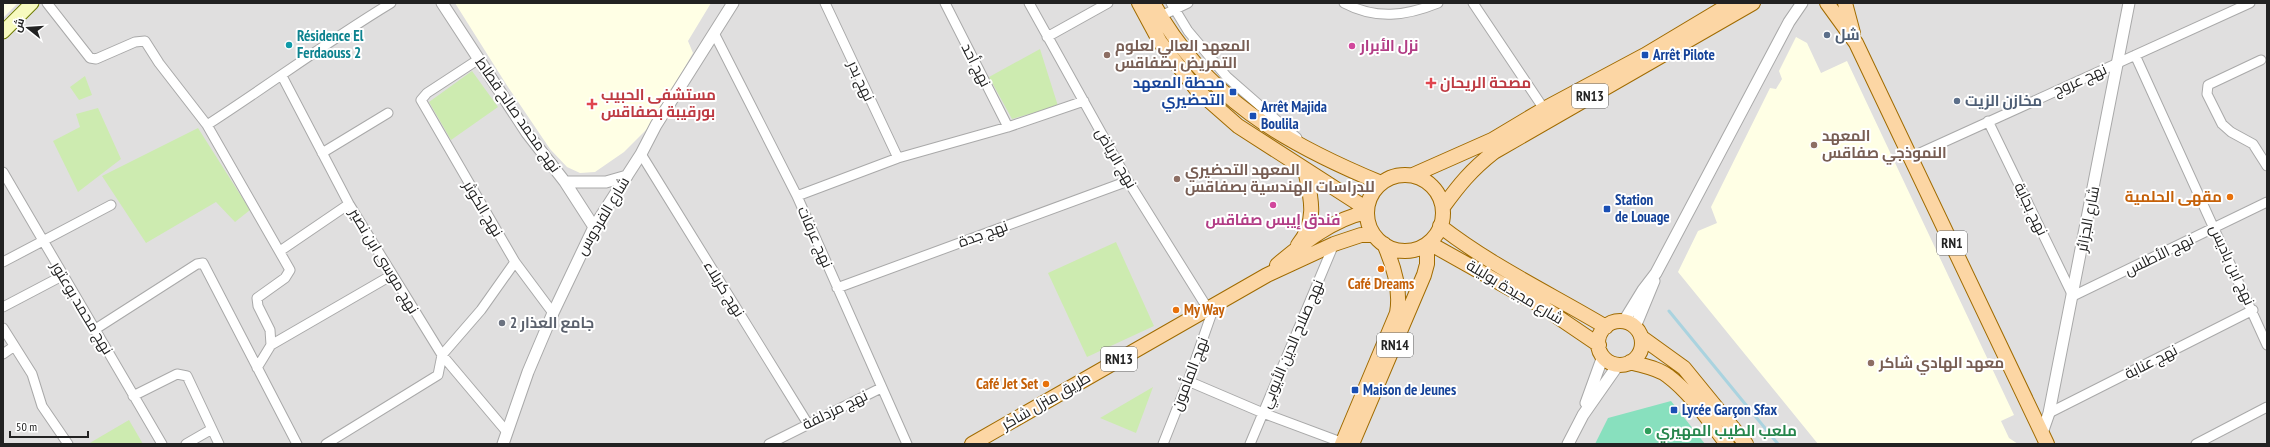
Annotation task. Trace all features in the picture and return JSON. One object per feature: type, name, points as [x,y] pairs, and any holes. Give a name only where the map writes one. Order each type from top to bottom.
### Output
[{"type":"main road","points":[[3,32],[32,3]]},
{"type":"main road","points":[[1139,3],[1160,42],[1197,90],[1238,126],[1367,210]]},
{"type":"main road","points":[[1154,3],[1186,53],[1215,85],[1234,102],[1279,134],[1339,166],[1381,183]]},
{"type":"main road","name":"RN13","points":[[1413,175],[1473,150],[1544,109],[1644,55],[1732,3]]},
{"type":"main road","name":"RN13","points":[[1443,207],[1461,181],[1494,152],[1753,3]]},
{"type":"main road","name":"RN1","points":[[1827,3],[1856,43],[2044,439]]},
{"type":"main road","name":"RN1","points":[[1845,3],[1856,43]]},
{"type":"main road","points":[[1291,253],[1304,238],[1311,222],[1312,203],[1305,170]]},
{"type":"main road","points":[[1413,175],[1424,179],[1433,186],[1440,196],[1443,207],[1440,226],[1428,243],[1417,249],[1405,251],[1394,249],[1379,239],[1368,224],[1367,210],[1374,190],[1381,183],[1396,176],[1413,175]]},
{"type":"main road","name":"طريق منزل شاكر","points":[[1267,275],[1291,253],[1351,215],[1367,210]]},
{"type":"main road","name":"شارع مجيدة بوليلة","points":[[1440,226],[1474,251],[1520,280],[1606,327]]},
{"type":"main road","name":"طريق منزل شاكر","points":[[972,444],[1267,275],[1334,244],[1361,235],[1379,239]]},
{"type":"main road","name":"RN14","points":[[1346,444],[1397,313],[1398,296],[1394,273],[1379,239]]},
{"type":"main road","name":"شارع مجيدة بوليلة","points":[[1428,243],[1543,306],[1601,351],[1612,363],[1653,368],[1668,375],[1685,391],[1727,444]]},
{"type":"main road","name":"RN14","points":[[1346,444],[1424,276],[1427,264],[1428,243]]},
{"type":"main road","points":[[1601,351],[1599,338],[1606,327],[1618,321],[1633,329],[1684,368],[1746,444]]},
{"type":"main road","points":[[1624,364],[1639,354],[1633,329]]},
{"type":"street","points":[[47,3],[90,58],[96,60],[135,42],[145,41],[190,105],[207,125],[290,270],[285,278],[257,298],[258,306],[270,330],[272,345]]},
{"type":"street","points":[[207,125],[282,76],[344,32],[391,3]]},
{"type":"street","name":"نهج محمد صالح قطاط","points":[[442,3],[527,133],[565,182],[594,227]]},
{"type":"street","name":"شارع الفردوس","points":[[503,444],[528,372],[553,313],[594,227],[641,154],[656,125],[733,3]]},
{"type":"street","name":"نهج بدر","points":[[825,3],[898,158]]},
{"type":"street","name":"نهج أحد","points":[[945,3],[1008,127]]},
{"type":"street","name":"نهج الرياض","points":[[1029,3],[1128,181],[1212,306]]},
{"type":"street","points":[[1047,37],[1108,3]]},
{"type":"street","points":[[1161,16],[1173,6],[1188,3]]},
{"type":"street","points":[[1344,3],[1367,12],[1390,15],[1420,10],[1438,3]]},
{"type":"street","points":[[1473,3],[1544,109]]},
{"type":"street","points":[[1789,22],[1792,3]]},
{"type":"street","points":[[1633,329],[1656,273],[1789,22],[1802,3]]},
{"type":"street","name":"شارع الجزائر","points":[[2044,439],[2129,3]]},
{"type":"street","name":"نهج عروج","points":[[1911,157],[2250,3]]},
{"type":"street","points":[[1173,6],[1188,31],[1226,77],[1315,153]]},
{"type":"street","name":"نهج عرفات","points":[[714,33],[797,196],[880,388],[907,444]]},
{"type":"street","name":"نهج ابن باديس","points":[[2135,55],[2253,310],[2267,345]]},
{"type":"street","name":"نهج الكوثر","points":[[479,59],[428,93],[421,100],[515,262],[553,313]]},
{"type":"street","points":[[2261,60],[2208,85],[2207,94],[2222,124],[2231,132],[2253,144],[2267,166]]},
{"type":"street","name":"نهج موسى ابن نصير","points":[[282,76],[349,204],[442,355],[507,432]]},
{"type":"street","points":[[797,196],[898,158],[1008,127],[1084,101]]},
{"type":"street","points":[[322,153],[388,113]]},
{"type":"street","name":"نهج بجاية","points":[[1988,121],[2073,296]]},
{"type":"street","name":"نهج كربلاء","points":[[641,154],[808,424]]},
{"type":"street","name":"نهج محمد بوعتور","points":[[3,172],[62,276],[162,444]]},
{"type":"street","points":[[565,182],[606,182],[627,176]]},
{"type":"street","name":"نهج جدة","points":[[837,288],[1128,181]]},
{"type":"street","name":"نهج الأطلس","points":[[2073,296],[2267,202]]},
{"type":"street","points":[[280,251],[349,204]]},
{"type":"street","points":[[3,262],[42,240],[112,205]]},
{"type":"street","name":"نهج صلاح الدين الأيوبي","points":[[1250,444],[1334,244]]},
{"type":"street","points":[[326,444],[438,375],[442,355],[481,310],[515,262]]},
{"type":"street","points":[[94,330],[197,264],[203,263],[297,444]]},
{"type":"street","points":[[257,368],[272,345],[392,275]]},
{"type":"street","points":[[3,307],[62,276]]},
{"type":"street","name":"نهج المأمون","points":[[1163,444],[1188,381],[1212,306]]},
{"type":"street","name":"نهج عنابة","points":[[2049,414],[2253,310]]},
{"type":"street","points":[[3,328],[32,374],[42,406],[68,444]]},
{"type":"street","points":[[3,354],[13,346]]},
{"type":"street","points":[[1583,415],[1601,351]]},
{"type":"street","points":[[1568,444],[1583,415],[1624,364]]},
{"type":"street","points":[[133,396],[177,374],[187,376],[219,444]]},
{"type":"street","points":[[1188,381],[1263,413],[1346,444]]},
{"type":"street","name":"نهج مزدلفة","points":[[769,444],[880,388]]},
{"type":"street","points":[[2196,444],[2267,407]]},
{"type":"street","points":[[186,444],[212,429]]},
{"type":"shaded area","points":[[3,3],[2267,3],[2267,444],[3,444]]},
{"type":"shaded area","points":[[3,3],[18,3],[3,18]]},
{"type":"shaded area","name":"مستشفى الحبيب بورقيبة بصفاقس","points":[[455,3],[711,3],[688,41],[693,53],[651,125],[624,152],[595,172],[580,173],[567,167],[550,149],[506,84]]},
{"type":"shaded area","points":[[1796,37],[1807,43],[1821,73],[1847,61],[2014,415],[2001,421],[2009,438],[2018,444],[1818,444],[1678,272],[1698,231],[1717,223],[1711,207],[1770,88],[1776,89],[1782,79],[1779,71]]},
{"type":"green space","points":[[1040,49],[1058,106],[1012,119],[989,77]]},
{"type":"green space","points":[[472,71],[498,107],[451,140],[429,102]]},
{"type":"green space","points":[[85,76],[92,95],[79,100],[70,87]]},
{"type":"green space","points":[[98,108],[121,159],[78,192],[53,141],[80,127],[76,114]]},
{"type":"green space","points":[[198,128],[250,210],[235,222],[216,202],[146,243],[102,176]]},
{"type":"green space","points":[[1116,242],[1154,326],[1087,357],[1048,273]]},
{"type":"green space","points":[[1153,387],[1136,433],[1100,418]]},
{"type":"green space","name":"ملعب الطيب المهيري","points":[[1671,401],[1705,444],[1595,444],[1608,418]]},
{"type":"green space","points":[[129,420],[143,444],[88,444]]},
{"type":"waterway","points":[[1669,311],[1778,444]]},
{"type":"place","name":"شل","points":[[1827,35]]},
{"type":"place","name":"Résidence El Ferdaouss 2","points":[[289,45]]},
{"type":"place","name":"نزل الأبرار","points":[[1352,46]]},
{"type":"place","name":"المعهد العالي لعلوم التمريض بصفاقس","points":[[1107,55]]},
{"type":"place","name":"Arrêt Pilote","points":[[1645,55]]},
{"type":"place","name":"مصحة الريحان","points":[[1431,83]]},
{"type":"place","name":"محطة المعهد التحضيري","points":[[1233,92]]},
{"type":"place","name":"مخازن الزيت","points":[[1957,101]]},
{"type":"place","name":"مستشفى الحبيب بورقيبة بصفاقس","points":[[592,104]]},
{"type":"place","name":"Arrêt Majida Boulila","points":[[1253,116]]},
{"type":"place","name":"المعهد النموذجي صفاقس","points":[[1814,145]]},
{"type":"place","name":"المعهد التحضيري للدراسات الهندسية بصفاقس","points":[[1177,179]]},
{"type":"place","name":"مقهى الحلمية","points":[[2230,197]]},
{"type":"place","name":"فندق إيبس صفاقس","points":[[1273,205]]},
{"type":"place","name":"Station de Louage","points":[[1607,209]]},
{"type":"place","name":"Café Dreams","points":[[1381,269]]},
{"type":"place","name":"My Way","points":[[1176,310]]},
{"type":"place","name":"جامع العذار 2","points":[[502,323]]},
{"type":"place","name":"معهد الهادي شاكر","points":[[1871,363]]},
{"type":"place","name":"Café Jet Set","points":[[1046,384]]},
{"type":"place","name":"Maison de Jeunes","points":[[1355,390]]},
{"type":"place","name":"Lycée Garçon Sfax","points":[[1674,410]]},
{"type":"place","name":"ملعب الطيب المهيري","points":[[1648,431]]}]
